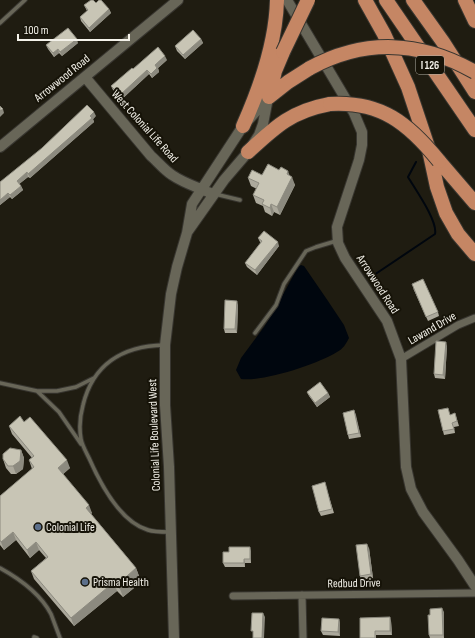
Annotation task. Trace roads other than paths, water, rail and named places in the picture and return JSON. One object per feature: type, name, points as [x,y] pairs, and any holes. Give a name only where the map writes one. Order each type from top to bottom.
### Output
[{"type":"highway","points":[[243,126],[255,99],[268,52],[274,27],[277,0]]},
{"type":"highway","points":[[269,97],[275,71],[308,0]]},
{"type":"highway","points":[[364,0],[384,34],[408,87],[429,150],[437,187],[446,213],[458,234],[475,254]]},
{"type":"highway","name":"I 126","points":[[386,0],[475,130]]},
{"type":"highway","name":"I 126","points":[[413,0],[443,42],[475,92]]},
{"type":"highway","points":[[464,0],[475,21]]},
{"type":"highway","points":[[269,97],[288,82],[310,68],[327,59],[358,49],[386,46],[424,51],[448,59],[473,72]]},
{"type":"highway","points":[[248,152],[281,123],[291,116],[305,110],[330,104],[353,103],[365,105],[392,115],[414,132],[475,203]]},
{"type":"highway","points":[[456,180],[475,208]]},
{"type":"street","name":"Arrowwood Road","points":[[0,147],[178,0]]},
{"type":"street","name":"Arrowwood Road","points":[[287,0],[354,113],[362,132],[362,145],[359,160],[336,226],[338,241],[345,258],[387,321],[401,359],[406,467],[411,489],[423,512],[475,586]]},
{"type":"street","name":"West Colonial Life Road","points":[[85,77],[151,156],[172,175],[214,194]]},
{"type":"street","name":"Colonial Life Boulevard West","points":[[174,638],[170,532],[170,467],[165,405],[165,345],[171,294],[187,233],[192,204],[243,126],[269,97]]},
{"type":"street","name":"Colonial Life Boulevard West","points":[[187,233],[214,194],[235,166],[248,152],[259,135],[269,97]]},
{"type":"street","name":"Lawand Drive","points":[[401,359],[458,325],[475,318]]},
{"type":"street","name":"Redbud Drive","points":[[233,596],[475,593]]},
{"type":"street","points":[[302,595],[303,638]]},
{"type":"lane","points":[[0,23],[25,0]]},
{"type":"lane","points":[[214,194],[240,200]]},
{"type":"lane","points":[[256,333],[276,305],[284,284],[306,251],[338,241]]},
{"type":"lane","points":[[165,345],[147,346],[131,350],[105,364],[95,377],[86,393],[80,426],[81,439],[103,486],[126,517],[148,530],[170,532]]},
{"type":"lane","points":[[0,383],[37,391],[57,391],[76,387],[95,377]]},
{"type":"lane","points":[[37,391],[59,412],[86,451]]},
{"type":"lane","points":[[0,568],[17,577],[39,597],[51,614],[60,638]]},
{"type":"waterway","points":[[371,277],[435,234],[435,228],[430,213],[408,177],[416,162]]},
{"type":"place","name":"Colonial Life","points":[[38,527]]},
{"type":"place","name":"Prisma Health","points":[[85,582]]}]
